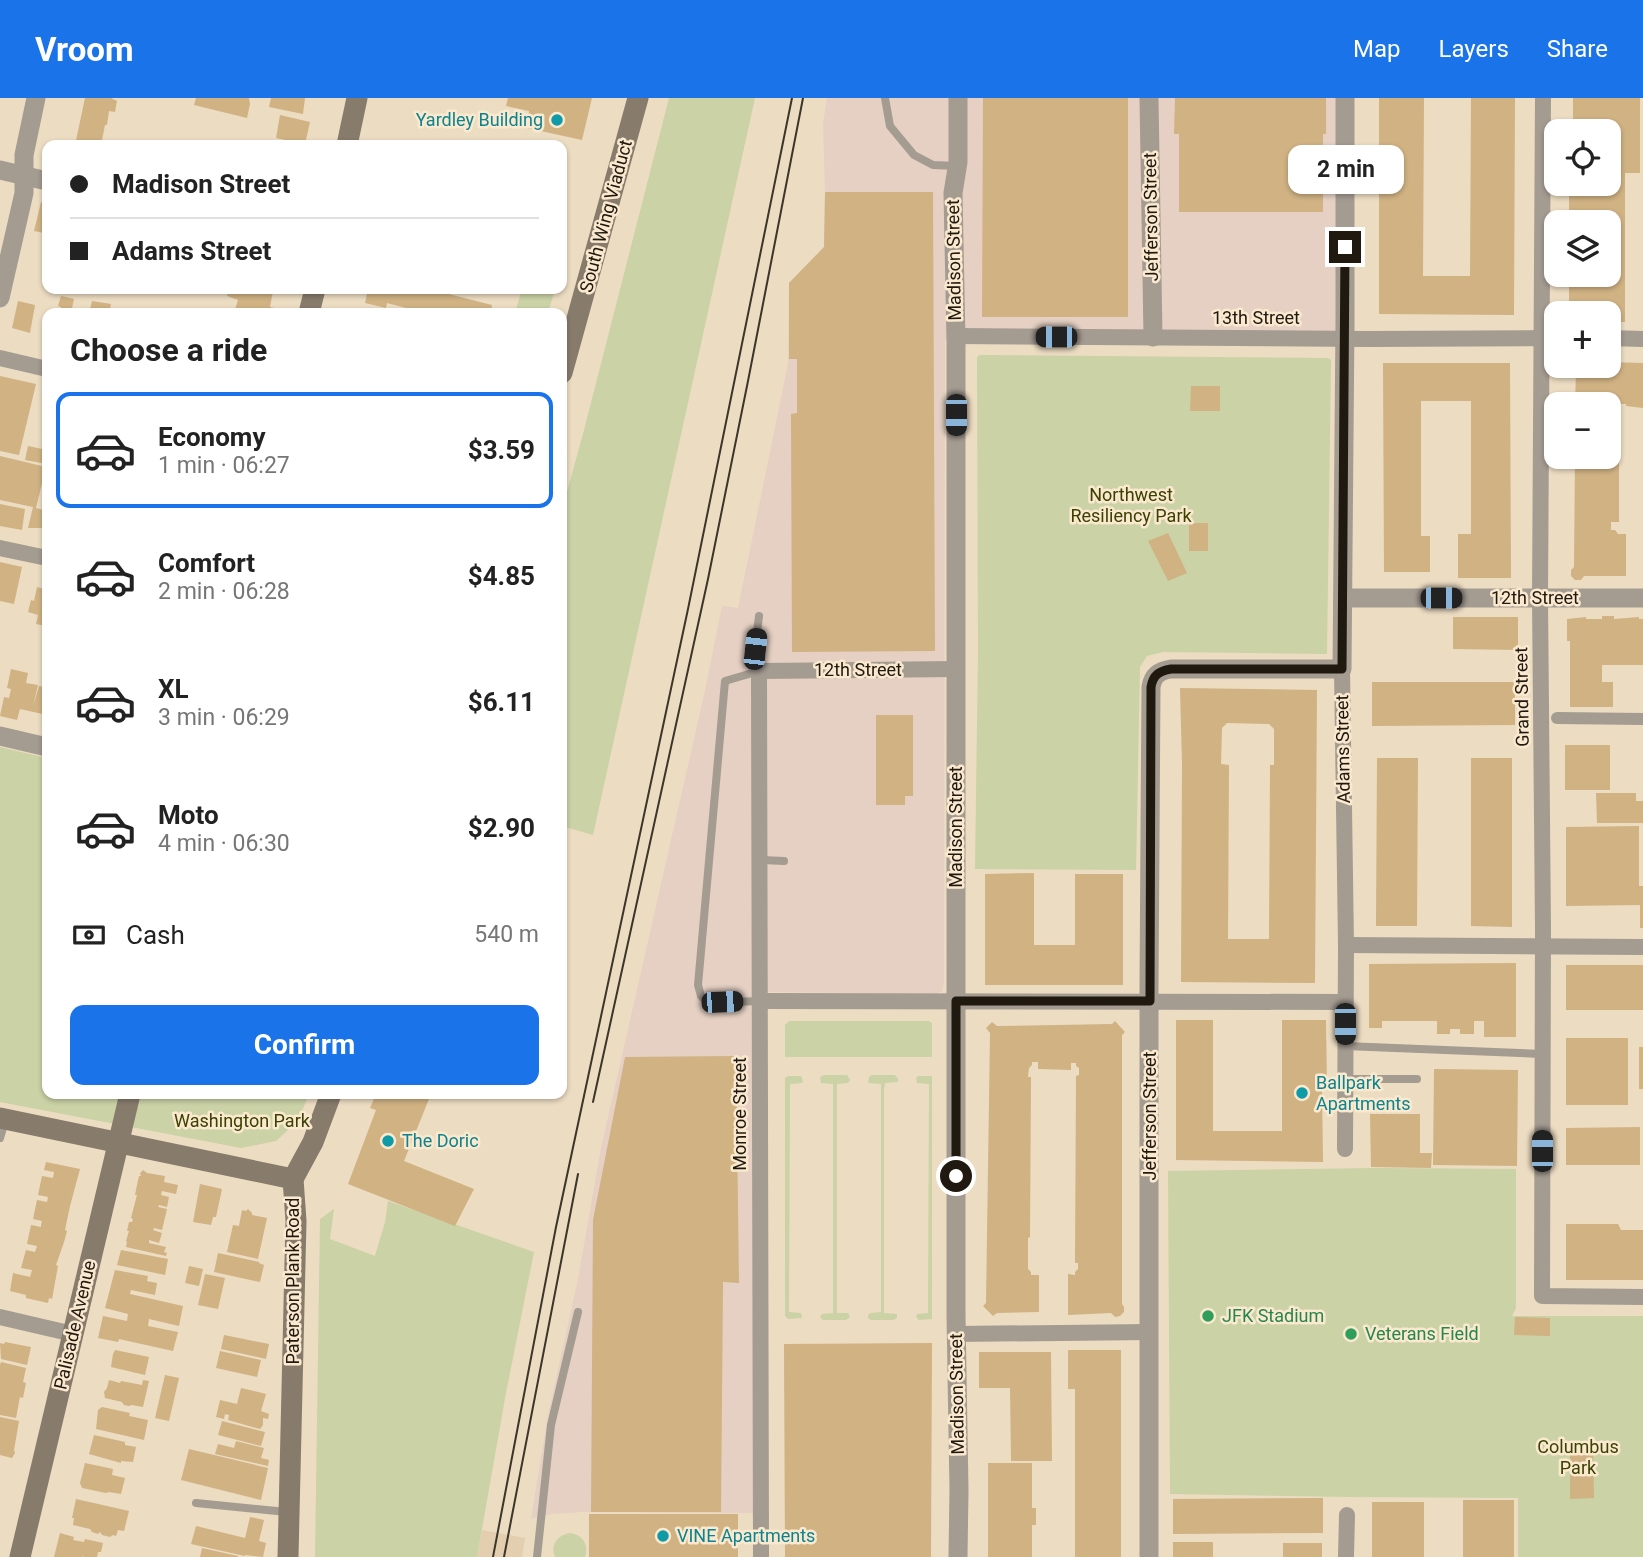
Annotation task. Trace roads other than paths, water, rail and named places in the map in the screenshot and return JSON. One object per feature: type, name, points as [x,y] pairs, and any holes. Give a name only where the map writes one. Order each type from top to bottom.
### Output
[{"type":"main road","points":[[348,140],[357,98]]},
{"type":"main road","name":"South Wing Viaduct","points":[[567,355],[638,98]]},
{"type":"main road","name":"Palisade Avenue","points":[[20,1557],[129,1099]]},
{"type":"main road","points":[[293,1179],[313,1142],[329,1099]]},
{"type":"main road","name":"Paterson Plank Road","points":[[2,1125],[118,1142],[293,1179],[296,1221],[288,1557]]},
{"type":"street","points":[[0,298],[24,192],[24,155],[36,98]]},
{"type":"street","name":"Madison Street","points":[[958,98],[958,166],[953,193],[956,336],[958,1557]]},
{"type":"street","name":"Jefferson Street","points":[[1149,98],[1153,337]]},
{"type":"street","name":"Adams Street","points":[[1345,98],[1342,669],[1346,945],[1345,1149]]},
{"type":"street","name":"Grand Street","points":[[1543,98],[1547,301]]},
{"type":"street","points":[[0,170],[42,180]]},
{"type":"street","name":"13th Street","points":[[956,336],[1544,338]]},
{"type":"street","points":[[1621,338],[1643,339]]},
{"type":"street","points":[[0,358],[42,368]]},
{"type":"street","name":"Grand Street","points":[[1547,378],[1540,598],[1542,1296],[1643,1297]]},
{"type":"street","points":[[0,548],[42,557]]},
{"type":"street","name":"12th Street","points":[[1344,598],[1643,598]]},
{"type":"street","name":"12th Street","points":[[759,671],[957,669]]},
{"type":"street","name":"Jefferson Street","points":[[1149,1557],[1151,687],[1155,676],[1161,671],[1171,669],[1342,669]]},
{"type":"street","name":"Monroe Street","points":[[759,671],[761,1557]]},
{"type":"street","points":[[1557,719],[1643,719]]},
{"type":"street","points":[[0,736],[42,746]]},
{"type":"street","points":[[1346,945],[1643,947]]},
{"type":"street","points":[[759,1001],[1345,1002]]},
{"type":"street","points":[[0,1317],[73,1334]]},
{"type":"street","points":[[956,1334],[1149,1332]]},
{"type":"street","points":[[1346,1557],[1347,1515]]},
{"type":"lane","points":[[884,98],[890,127],[914,155],[933,166],[958,166]]},
{"type":"lane","points":[[759,616],[755,649],[759,671],[725,681],[698,985],[701,996],[708,1003],[759,1001]]},
{"type":"lane","points":[[759,860],[784,861]]},
{"type":"lane","points":[[1345,1046],[1542,1054]]},
{"type":"lane","points":[[1345,1079],[1417,1079]]},
{"type":"lane","points":[[537,1557],[551,1425],[578,1312]]},
{"type":"lane","points":[[196,1503],[289,1512]]},
{"type":"tram line","points":[[493,1557],[556,1227],[688,609],[792,98]]},
{"type":"tram line","points":[[593,1102],[708,579],[803,98]]},
{"type":"tram line","points":[[504,1557],[578,1174]]},
{"type":"place","name":"Yardley Building","points":[[557,120]]},
{"type":"place","name":"Ballpark Apartments","points":[[1302,1093]]},
{"type":"place","name":"The Doric","points":[[388,1141]]},
{"type":"place","name":"JFK Stadium","points":[[1208,1316]]},
{"type":"place","name":"Veterans Field","points":[[1351,1334]]},
{"type":"place","name":"VINE Apartments","points":[[663,1536]]},
{"type":"park label","name":"Northwest Resiliency Park","points":[[1131,505]]},
{"type":"park label","name":"Washington Park","points":[[242,1121]]},
{"type":"park label","name":"Columbus Park","points":[[1578,1457]]}]
